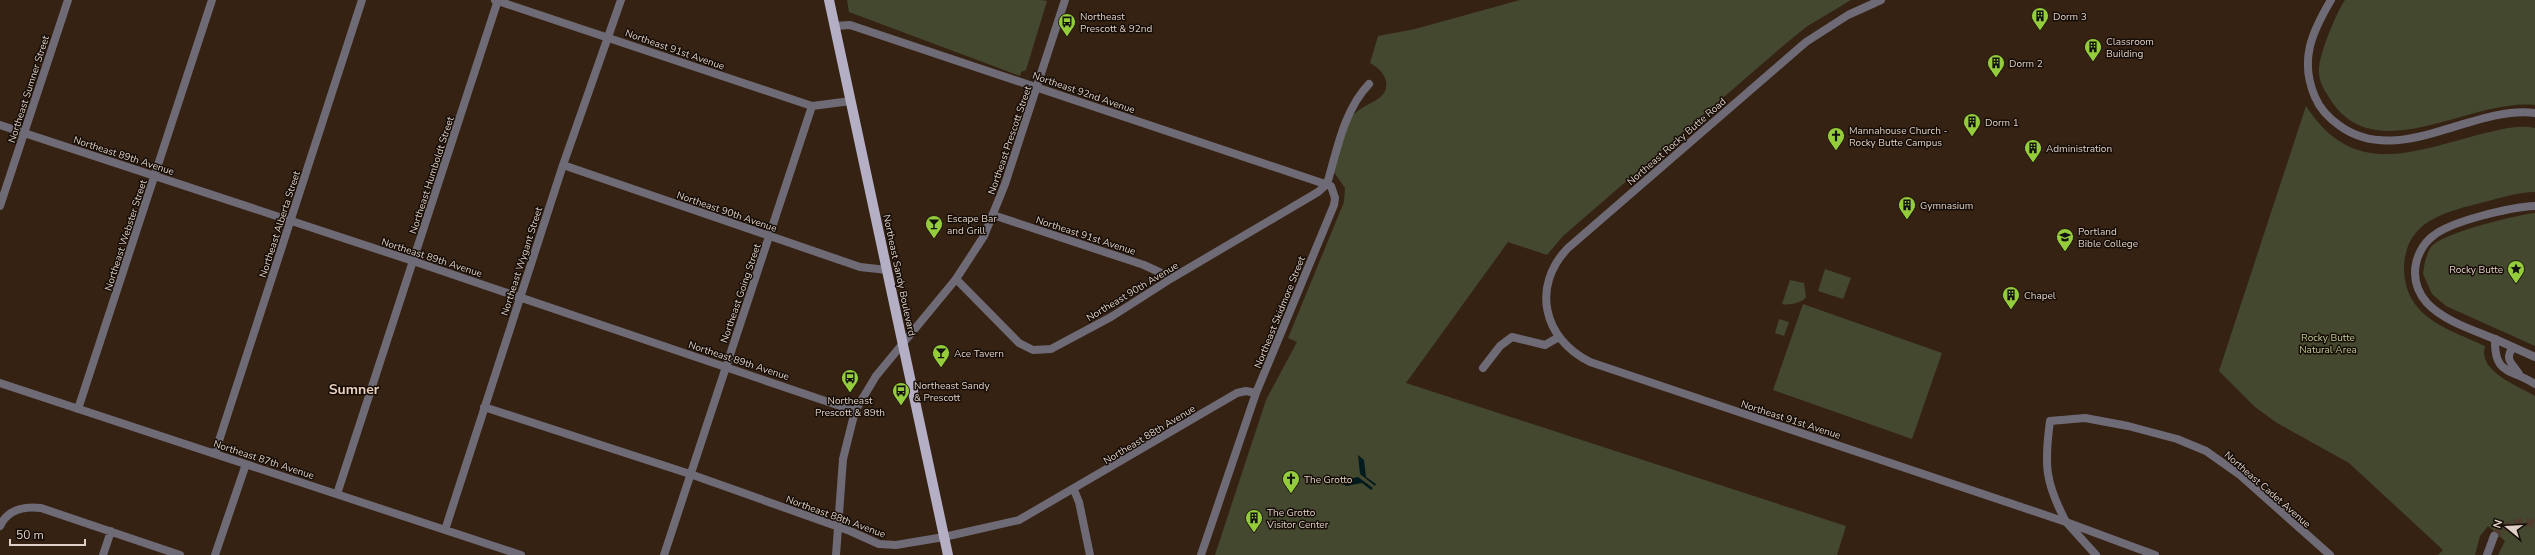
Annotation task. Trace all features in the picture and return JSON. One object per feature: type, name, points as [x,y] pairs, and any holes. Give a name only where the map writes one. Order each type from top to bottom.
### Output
[{"type":"main road","name":"Northeast Sandy Boulevard","points":[[829,0],[948,555]]},
{"type":"street","name":"Northeast Sumner Street","points":[[0,206],[68,0]]},
{"type":"street","name":"Northeast Webster Street","points":[[78,409],[212,0]]},
{"type":"street","name":"Northeast Alberta Street","points":[[215,454],[362,0]]},
{"type":"street","name":"Northeast 91st Avenue","points":[[497,0],[812,106],[851,100]]},
{"type":"street","name":"Northeast Humboldt Street","points":[[337,494],[497,0]]},
{"type":"street","name":"Northeast Wygant Street","points":[[445,530],[563,165],[620,0]]},
{"type":"street","name":"Northeast Prescott Street","points":[[836,555],[843,459],[856,411],[876,376],[956,279],[978,247],[993,215],[1065,0]]},
{"type":"street","name":"Northeast Rocky Butte Road","points":[[1559,337],[1549,316],[1547,289],[1555,264],[1565,251],[1806,42],[1848,14],[1880,0]]},
{"type":"street","points":[[2331,0],[2313,32],[2308,47],[2307,67],[2313,92],[2321,107],[2333,120],[2352,134],[2376,141],[2391,141],[2501,115],[2535,113]]},
{"type":"street","name":"Northeast 92nd Avenue","points":[[835,26],[850,25],[1037,86],[1327,184]]},
{"type":"street","points":[[1327,184],[1348,116],[1358,98],[1369,84]]},
{"type":"street","name":"Northeast Going Street","points":[[664,555],[812,106]]},
{"type":"street","name":"Northeast 89th Avenue","points":[[0,125],[291,220],[856,411]]},
{"type":"street","name":"Northeast 90th Avenue","points":[[563,165],[860,267],[887,270]]},
{"type":"street","name":"Northeast 90th Avenue","points":[[956,279],[1019,342],[1038,351],[1051,349],[1111,317],[1172,278],[1318,192],[1327,184]]},
{"type":"street","name":"Northeast Skidmore Street","points":[[1201,555],[1256,394],[1334,205],[1334,190],[1327,184]]},
{"type":"street","points":[[2535,206],[2503,212],[2447,228],[2428,241],[2418,255],[2415,269],[2416,284],[2428,304],[2446,317],[2535,357]]},
{"type":"street","name":"Northeast 91st Avenue","points":[[993,215],[1144,265],[1172,278]]},
{"type":"street","points":[[1483,368],[1507,340],[1518,337],[1545,345],[1559,337]]},
{"type":"street","name":"Northeast 91st Avenue","points":[[1559,337],[1574,353],[1599,366],[2066,522]]},
{"type":"street","points":[[2494,339],[2494,354],[2499,364],[2509,372],[2519,374]]},
{"type":"street","points":[[2512,347],[2508,353],[2508,361],[2519,374],[2535,384]]},
{"type":"street","name":"Northeast 87th Avenue","points":[[0,383],[521,555]]},
{"type":"street","name":"Northeast 88th Avenue","points":[[484,407],[690,474],[838,527],[870,541],[888,545],[944,537],[1010,523],[1074,490],[1237,393],[1242,391],[1256,394]]},
{"type":"street","name":"Northeast Cadet Avenue","points":[[2066,522],[2052,494],[2046,471],[2050,421],[2085,418],[2128,426],[2177,439],[2206,451],[2240,475],[2330,555]]},
{"type":"street","points":[[215,555],[246,464]]},
{"type":"street","points":[[1074,490],[1079,502],[1090,555]]},
{"type":"street","points":[[0,526],[9,514],[20,508],[32,507],[54,511],[180,555]]},
{"type":"street","points":[[2066,522],[2096,555]]},
{"type":"street","points":[[2066,522],[2155,555]]},
{"type":"street","points":[[103,555],[111,531]]},
{"type":"street","points":[[2487,555],[2494,536]]},
{"type":"green space","points":[[847,0],[1047,1],[1026,70],[1021,72],[1020,76],[849,12]]},
{"type":"green space","points":[[1520,0],[1851,0],[1806,27],[1783,46],[1563,236],[1547,255],[1508,242],[1406,383],[1846,526],[1837,555],[1215,555],[1266,400],[1297,342],[1288,338],[1344,202],[1345,188],[1333,171],[1348,125],[1353,115],[1376,100],[1385,91],[1385,78],[1379,69],[1370,63],[1378,36],[1415,29]]},
{"type":"green space","points":[[2345,0],[2535,0],[2535,105],[2509,106],[2422,127],[2394,131],[2369,128],[2346,117],[2325,91],[2319,75],[2320,61],[2325,43],[2337,14]]},
{"type":"green space","name":"Rocky Butte Natural Area","points":[[2306,106],[2324,129],[2343,144],[2364,152],[2385,154],[2408,152],[2508,128],[2535,128],[2535,192],[2516,194],[2470,206],[2443,214],[2431,220],[2420,228],[2412,238],[2406,251],[2404,267],[2407,289],[2419,309],[2441,326],[2485,346],[2484,355],[2487,363],[2493,370],[2501,377],[2535,396],[2535,555],[2498,555],[2505,541],[2488,526],[2480,536],[2475,555],[2438,555],[2443,550],[2349,463],[2277,423],[2255,407],[2219,371]]},
{"type":"green space","points":[[2535,213],[2535,346],[2446,306],[2432,294],[2423,274],[2431,247],[2449,236],[2512,217]]},
{"type":"green space","points":[[1825,269],[1851,278],[1843,299],[1818,291]]},
{"type":"green space","points":[[1790,280],[1804,283],[1806,297],[1805,299],[1796,303],[1782,304]]},
{"type":"green space","points":[[1803,304],[1942,353],[1912,439],[1773,390]]},
{"type":"green space","points":[[1779,319],[1789,322],[1784,336],[1775,333]]},
{"type":"water","points":[[1358,455],[1364,460],[1366,477],[1376,484],[1375,486],[1360,474]]},
{"type":"water","points":[[1358,477],[1373,488],[1371,490],[1362,483],[1346,486],[1339,481]]},
{"type":"tunnel","points":[[2494,536],[2498,532],[2513,524],[2524,522],[2535,524]]},
{"type":"place","name":"Dorm 3","points":[[2040,31]]},
{"type":"place","name":"Northeast Prescott & 92nd","points":[[1067,37]]},
{"type":"place","name":"Classroom Building","points":[[2093,62]]},
{"type":"place","name":"Dorm 2","points":[[1996,78]]},
{"type":"place","name":"Dorm 1","points":[[1972,137]]},
{"type":"place","name":"Mannahouse Church - Rocky Butte Campus","points":[[1836,151]]},
{"type":"place","name":"Administration","points":[[2033,163]]},
{"type":"place","name":"Gymnasium","points":[[1907,220]]},
{"type":"place","name":"Escape Bar and Grill","points":[[934,239]]},
{"type":"place","name":"Portland Bible College","points":[[2065,252]]},
{"type":"place","name":"Rocky Butte","points":[[2516,284]]},
{"type":"place","name":"Chapel","points":[[2011,310]]},
{"type":"place","name":"Ace Tavern","points":[[941,368]]},
{"type":"place","name":"Northeast Prescott & 89th","points":[[850,393]]},
{"type":"place","name":"Northeast Sandy & Prescott","points":[[901,406]]},
{"type":"place","name":"The Grotto","points":[[1291,494]]},
{"type":"place","name":"The Grotto Visitor Center","points":[[1254,533]]},
{"type":"district","name":"Sumner","points":[[354,389]]}]
